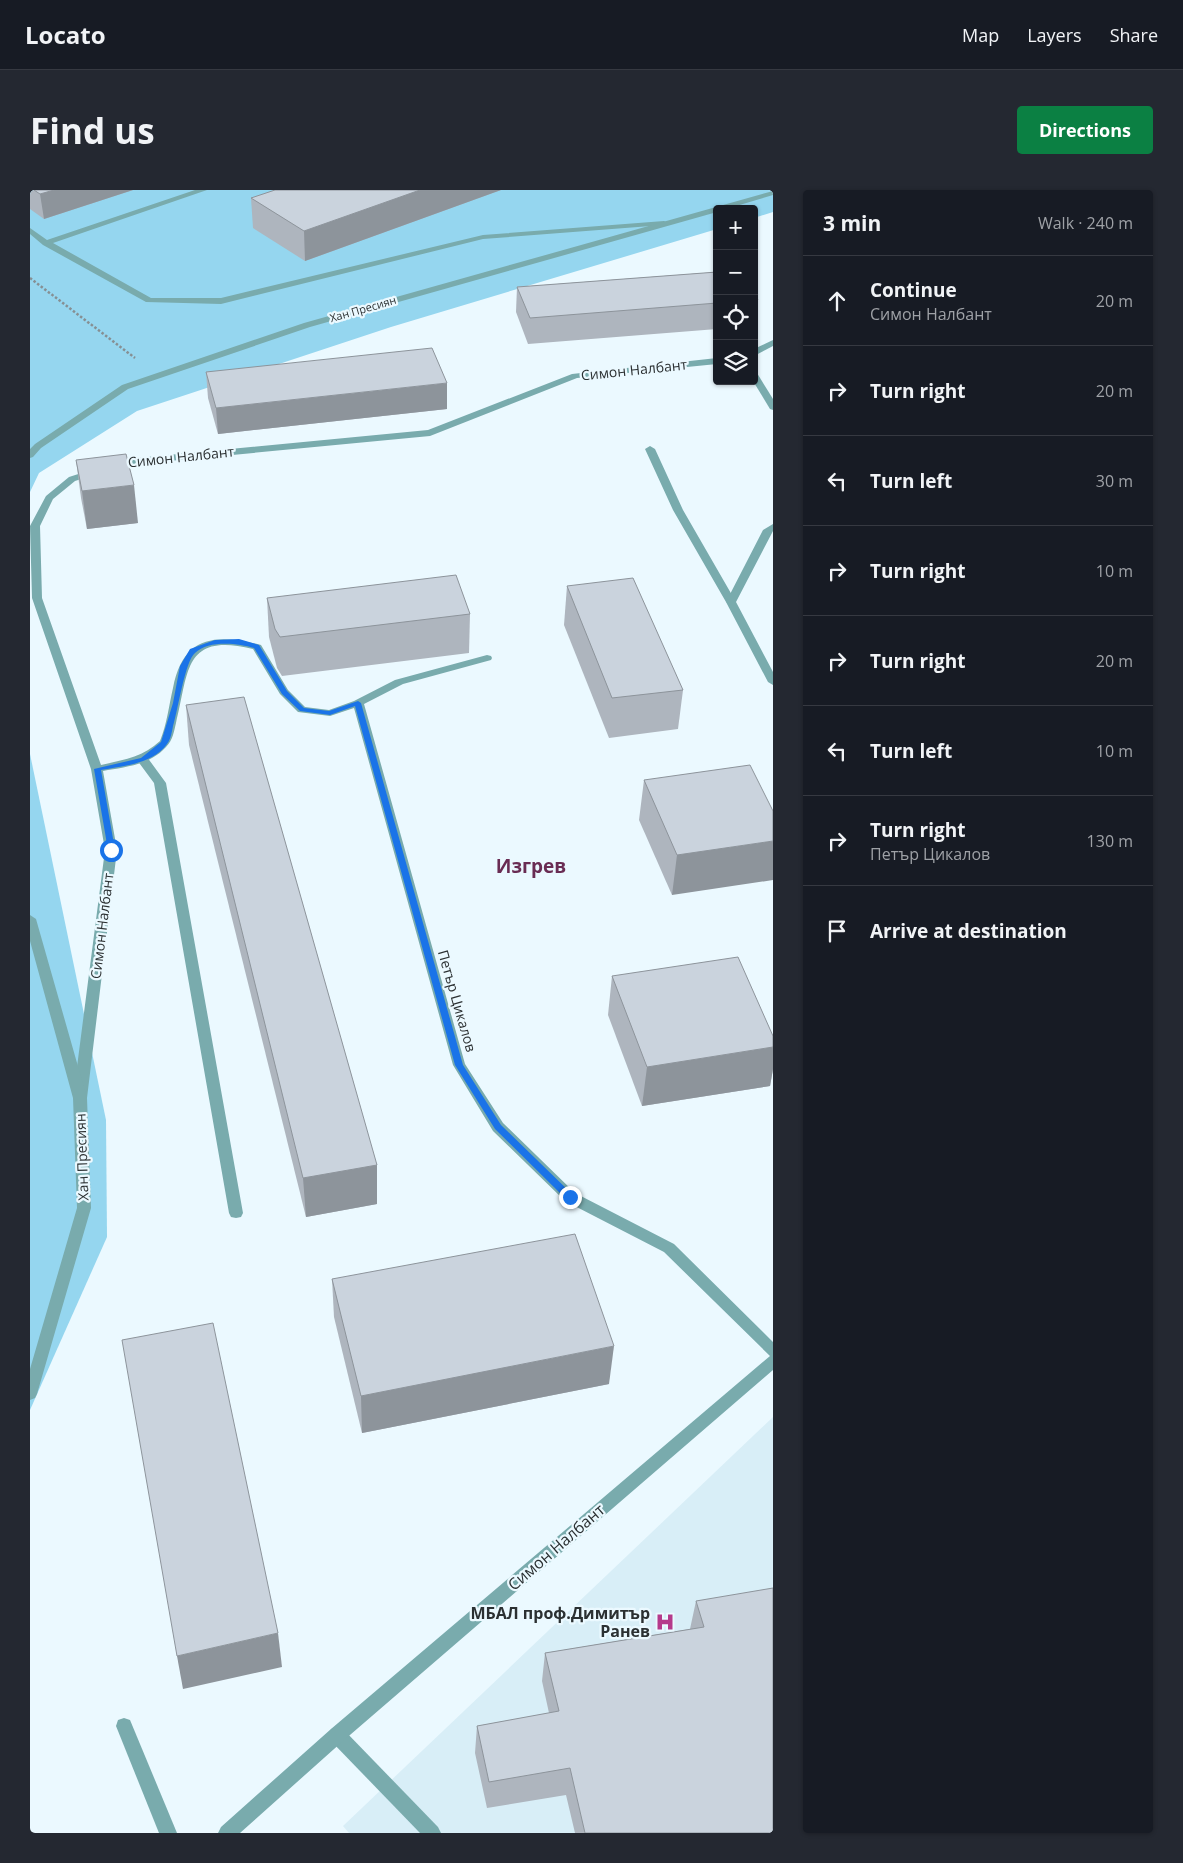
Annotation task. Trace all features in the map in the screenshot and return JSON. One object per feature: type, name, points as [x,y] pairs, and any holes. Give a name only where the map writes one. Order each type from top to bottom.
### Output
[{"type":"street","points":[[46,243],[203,190]]},
{"type":"street","name":"Хан Пресиян","points":[[732,205],[773,194]]},
{"type":"street","name":"Хан Пресиян","points":[[30,455],[38,446],[125,387],[307,325],[713,210]]},
{"type":"street","points":[[30,230],[46,243],[149,300],[221,301],[483,237],[664,223]]},
{"type":"street","points":[[758,351],[773,343]]},
{"type":"street","name":"Симон Налбант","points":[[80,1098],[111,850],[98,769],[38,598],[35,526],[49,498],[72,479],[126,462],[430,433],[575,376],[713,361]]},
{"type":"street","points":[[758,382],[773,407]]},
{"type":"street","points":[[650,449],[678,510],[731,602],[773,682]]},
{"type":"street","points":[[731,602],[770,528]]},
{"type":"street","points":[[98,769],[143,760],[164,743],[176,703],[184,666],[193,651],[215,642],[239,641],[257,647],[284,692],[302,710],[330,713],[358,703],[399,682],[487,658]]},
{"type":"street","name":"Петър Цикалов","points":[[358,703],[459,1065],[498,1127],[570,1197],[669,1248],[773,1351]]},
{"type":"street","points":[[143,760],[160,783],[236,1213]]},
{"type":"street","name":"Хан Пресиян","points":[[30,919],[80,1098],[84,1208],[30,1394]]},
{"type":"street","name":"Симон Налбант","points":[[227,1833],[337,1735],[773,1361]]},
{"type":"street","points":[[124,1726],[168,1833]]},
{"type":"street","points":[[337,1735],[432,1833]]},
{"type":"path","points":[[30,278],[158,376]]},
{"type":"shaded area","points":[[30,190],[773,190],[773,212],[758,217],[758,205],[713,205],[713,230],[391,327],[137,411],[39,473],[30,492]]},
{"type":"shaded area","points":[[30,754],[106,1120],[107,1237],[30,1410]]},
{"type":"shaded area","name":"МБАЛ проф.Димитър Ранев","points":[[773,1417],[773,1833],[349,1833],[343,1826]]},
{"type":"building","points":[[34,190],[54,190],[40,194]]},
{"type":"building","points":[[275,190],[420,190],[304,231],[251,198]]},
{"type":"building","points":[[713,272],[713,303],[530,318],[517,287]]},
{"type":"building","points":[[432,348],[447,383],[216,408],[206,372]]},
{"type":"building","points":[[126,454],[134,485],[82,491],[76,460]]},
{"type":"building","points":[[456,575],[470,614],[280,637],[275,629],[267,598]]},
{"type":"building","points":[[633,578],[683,690],[612,698],[567,586]]},
{"type":"building","points":[[244,697],[377,1165],[303,1178],[186,705]]},
{"type":"building","points":[[750,765],[773,811],[773,841],[677,855],[644,780]]},
{"type":"building","points":[[738,957],[773,1036],[773,1047],[647,1067],[612,976]]},
{"type":"building","points":[[575,1234],[614,1346],[361,1396],[332,1279]]},
{"type":"building","points":[[213,1323],[278,1633],[177,1656],[122,1340]]},
{"type":"building","points":[[773,1588],[773,1833],[585,1833],[570,1768],[489,1782],[477,1726],[559,1711],[545,1653],[704,1627],[696,1601]]},
{"type":"place","name":"МБАЛ проф.Димитър Ранев","points":[[665,1622]]},
{"type":"district","name":"Изгрев","points":[[531,866]]},
{"type":"route","points":[[111,850],[98,769],[143,760],[164,743],[176,703],[184,666],[193,651],[215,642],[239,641],[257,647],[284,692],[302,710],[330,713],[358,703],[459,1065],[498,1127],[570,1197]]}]
